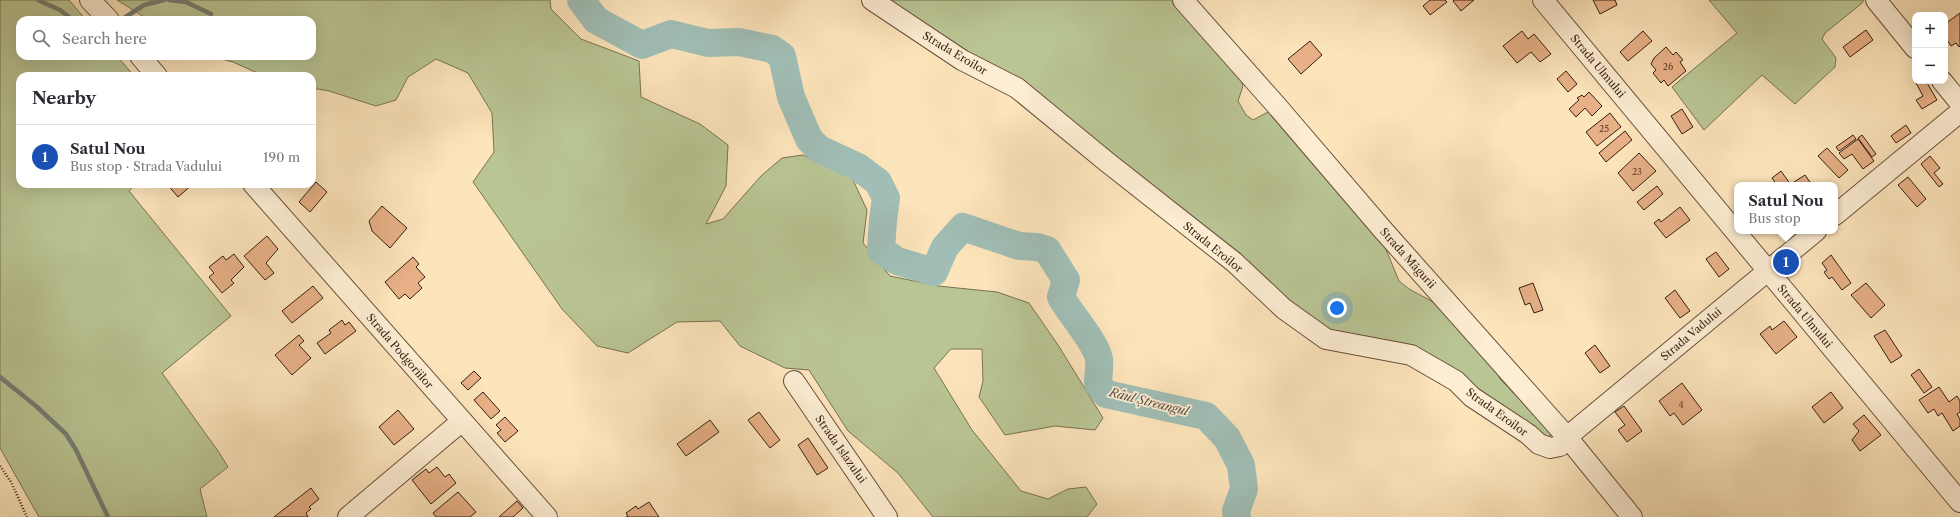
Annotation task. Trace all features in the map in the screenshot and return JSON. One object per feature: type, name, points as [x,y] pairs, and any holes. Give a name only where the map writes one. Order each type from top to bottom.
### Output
[{"type":"street","points":[[90,0],[105,16]]},
{"type":"street","name":"Strada Eroilor","points":[[872,0],[962,60],[1017,88],[1107,162],[1234,262],[1284,309],[1326,339],[1411,355],[1456,381],[1472,397],[1528,434],[1539,444],[1550,448],[1560,446],[1567,437]]},
{"type":"street","name":"Strada Măgurii","points":[[1183,0],[1276,104],[1382,230],[1567,437],[1632,517]]},
{"type":"street","name":"Strada Ulmului","points":[[1543,0],[1734,231]]},
{"type":"street","points":[[1876,0],[1912,44]]},
{"type":"street","points":[[144,60],[154,72]]},
{"type":"street","points":[[1944,84],[1960,103]]},
{"type":"street","points":[[1838,213],[1960,112]]},
{"type":"street","name":"Strada Podgoriilor","points":[[257,188],[547,517]]},
{"type":"street","name":"Strada Ulmului","points":[[1736,234],[1960,502]]},
{"type":"street","name":"Strada Vadului","points":[[1567,437],[1812,234]]},
{"type":"street","name":"Strada Islazului","points":[[794,381],[888,517]]},
{"type":"street","points":[[348,517],[462,421]]},
{"type":"path","points":[[0,466],[11,482],[28,517]]},
{"type":"green space","points":[[0,0],[69,0],[83,16],[16,16],[16,60],[120,60],[131,72],[16,72],[16,188],[132,188],[129,191],[231,316],[162,373],[228,467],[200,489],[207,517],[39,517],[0,448]]},
{"type":"green space","points":[[117,0],[550,0],[551,9],[581,39],[639,61],[641,97],[700,124],[728,145],[726,186],[706,224],[723,219],[761,176],[782,158],[803,155],[852,178],[867,210],[863,243],[890,276],[938,286],[997,292],[1029,303],[1058,345],[1103,418],[1095,430],[1055,426],[1005,435],[979,397],[983,381],[982,349],[951,349],[934,368],[972,430],[1021,491],[1048,499],[1068,489],[1086,487],[1097,504],[1087,517],[933,517],[898,473],[848,431],[809,370],[785,368],[740,346],[720,321],[677,322],[628,353],[597,346],[562,309],[473,182],[494,152],[492,113],[468,73],[436,59],[408,77],[396,100],[376,106],[329,91],[316,89],[316,72],[255,72],[225,60],[316,60],[316,16],[143,16]]},
{"type":"green space","points":[[884,0],[1174,0],[1239,74],[1243,86],[1238,101],[1246,115],[1253,120],[1268,112],[1275,114],[1385,247],[1399,281],[1409,289],[1435,303],[1495,370],[1500,379],[1553,434],[1545,438],[1460,379],[1323,328],[947,45]]},
{"type":"green space","points":[[1709,0],[1864,0],[1825,33],[1822,39],[1836,58],[1835,67],[1795,104],[1762,75],[1704,130],[1672,87],[1737,33]]},
{"type":"building","points":[[1430,0],[1445,0],[1447,2],[1430,15],[1423,6]]},
{"type":"building","points":[[1474,0],[1461,11],[1453,1]]},
{"type":"building","points":[[1593,0],[1615,0],[1617,5],[1600,14]]},
{"type":"building","points":[[1960,13],[1959,47],[1956,43],[1951,46],[1948,42],[1948,22]]},
{"type":"building","points":[[1866,30],[1873,40],[1850,57],[1843,47]]},
{"type":"building","points":[[1522,31],[1528,39],[1534,34],[1551,54],[1540,62],[1531,52],[1517,63],[1503,46]]},
{"type":"building","points":[[1643,31],[1652,41],[1628,61],[1620,52]]},
{"type":"building","points":[[1310,41],[1322,55],[1301,74],[1288,59]]},
{"type":"building","points":[[1666,47],[1673,55],[1676,52],[1683,60],[1680,62],[1686,71],[1668,86],[1664,80],[1661,83],[1653,73],[1656,70],[1651,64],[1654,58]]},
{"type":"building","points":[[1566,71],[1577,84],[1568,92],[1557,79]]},
{"type":"building","points":[[1917,84],[1928,84],[1937,100],[1922,109],[1916,100],[1923,96]]},
{"type":"building","points":[[1589,92],[1602,106],[1592,116],[1585,108],[1576,117],[1569,109],[1579,100],[1577,98],[1582,95],[1584,97]]},
{"type":"building","points":[[1682,109],[1693,127],[1682,134],[1671,116]]},
{"type":"building","points":[[1610,113],[1621,127],[1597,146],[1586,132]]},
{"type":"building","points":[[1906,125],[1911,133],[1896,143],[1891,136]]},
{"type":"building","points":[[1625,131],[1632,140],[1606,162],[1599,153]]},
{"type":"building","points":[[1853,135],[1856,139],[1839,151],[1836,147]]},
{"type":"building","points":[[1862,135],[1876,154],[1872,157],[1858,138]]},
{"type":"building","points":[[1858,139],[1874,161],[1863,169],[1852,154],[1844,159],[1839,153]]},
{"type":"building","points":[[1827,148],[1848,170],[1839,178],[1818,156]]},
{"type":"building","points":[[1639,153],[1656,171],[1633,191],[1618,173]]},
{"type":"building","points":[[1930,156],[1940,168],[1934,173],[1943,184],[1939,187],[1921,164]]},
{"type":"building","points":[[1781,171],[1789,182],[1775,182],[1772,178]]},
{"type":"building","points":[[1805,175],[1810,182],[1794,182]]},
{"type":"building","points":[[1908,177],[1926,199],[1917,207],[1898,185]]},
{"type":"building","points":[[316,182],[327,192],[310,212],[299,202],[311,188],[316,188]]},
{"type":"building","points":[[1657,186],[1663,194],[1644,210],[1637,202]]},
{"type":"building","points":[[170,188],[188,188],[178,197]]},
{"type":"building","points":[[382,206],[407,228],[390,248],[372,231],[369,221]]},
{"type":"building","points":[[1680,207],[1690,220],[1666,238],[1654,223],[1659,219],[1661,222]]},
{"type":"building","points":[[267,236],[278,249],[266,263],[274,273],[265,280],[244,256]]},
{"type":"building","points":[[1716,252],[1729,269],[1719,277],[1706,259]]},
{"type":"building","points":[[234,254],[244,267],[231,280],[234,283],[222,293],[209,277],[214,273],[209,267],[223,256],[226,260]]},
{"type":"building","points":[[1831,255],[1851,283],[1842,290],[1832,277],[1829,279],[1824,272],[1827,270],[1822,263]]},
{"type":"building","points":[[413,257],[419,264],[416,267],[425,277],[418,283],[422,288],[410,299],[405,294],[399,299],[385,282]]},
{"type":"building","points":[[1533,283],[1543,310],[1534,313],[1530,303],[1525,305],[1519,288]]},
{"type":"building","points":[[1866,283],[1885,305],[1871,318],[1851,295]]},
{"type":"building","points":[[313,286],[323,298],[292,323],[282,311]]},
{"type":"building","points":[[1675,290],[1690,311],[1680,318],[1665,298]]},
{"type":"building","points":[[342,320],[345,325],[349,322],[356,331],[325,354],[317,343],[331,333],[329,330]]},
{"type":"building","points":[[1784,321],[1797,337],[1776,354],[1760,334],[1770,326],[1772,330]]},
{"type":"building","points":[[1885,330],[1902,356],[1891,363],[1874,336]]},
{"type":"building","points":[[299,335],[304,341],[299,345],[311,358],[292,375],[275,355]]},
{"type":"building","points":[[1595,345],[1610,366],[1600,373],[1585,353]]},
{"type":"building","points":[[1919,369],[1932,387],[1924,393],[1911,375]]},
{"type":"building","points":[[474,371],[481,378],[468,390],[461,383]]},
{"type":"building","points":[[1682,383],[1702,410],[1683,425],[1674,413],[1670,416],[1659,401]]},
{"type":"building","points":[[1939,387],[1949,402],[1957,396],[1960,401],[1960,412],[1957,414],[1960,419],[1960,426],[1953,431],[1942,413],[1938,416],[1934,409],[1928,413],[1919,400]]},
{"type":"building","points":[[483,392],[500,411],[491,419],[474,400]]},
{"type":"building","points":[[1831,392],[1843,408],[1824,423],[1812,407]]},
{"type":"building","points":[[1624,406],[1642,431],[1627,442],[1618,430],[1625,425],[1615,412]]},
{"type":"building","points":[[398,410],[414,429],[394,445],[379,427]]},
{"type":"building","points":[[759,412],[780,440],[770,448],[748,420]]},
{"type":"building","points":[[1864,415],[1881,435],[1860,451],[1852,440],[1859,431],[1853,424]]},
{"type":"building","points":[[505,417],[518,431],[505,442],[497,433],[501,430],[496,425]]},
{"type":"building","points":[[710,420],[719,432],[686,456],[677,444]]},
{"type":"building","points":[[808,438],[828,468],[817,475],[798,445]]},
{"type":"building","points":[[437,467],[445,477],[449,474],[456,483],[431,504],[412,480],[426,469],[429,473]]},
{"type":"building","points":[[311,488],[319,499],[309,507],[311,509],[306,513],[308,517],[274,517]]},
{"type":"building","points":[[458,492],[476,512],[470,517],[436,517],[433,513]]},
{"type":"building","points":[[517,501],[523,508],[513,517],[499,517]]},
{"type":"building","points":[[649,502],[659,517],[626,517],[628,516],[626,513],[636,506],[638,509]]},
{"type":"waterway","points":[[38,0],[60,10],[68,16]]},
{"type":"waterway","points":[[127,16],[144,5],[164,0]]},
{"type":"waterway","points":[[169,0],[186,2],[211,14]]},
{"type":"waterway","name":"Râul Ștreangul","points":[[581,0],[596,20],[642,45],[671,34],[708,43],[739,42],[772,49],[782,56],[791,97],[809,139],[819,149],[858,167],[878,182],[886,198],[881,250],[897,261],[934,272],[945,247],[963,227],[1019,246],[1037,247],[1047,250],[1066,280],[1061,297],[1088,336],[1097,352],[1099,359],[1098,384],[1106,394],[1206,416],[1227,438],[1241,465],[1244,489],[1236,511],[1237,517]]},
{"type":"waterway","points":[[0,377],[36,406],[66,434],[76,450],[108,517]]},
{"type":"place","name":"Satul Nou","points":[[1786,262]]}]
